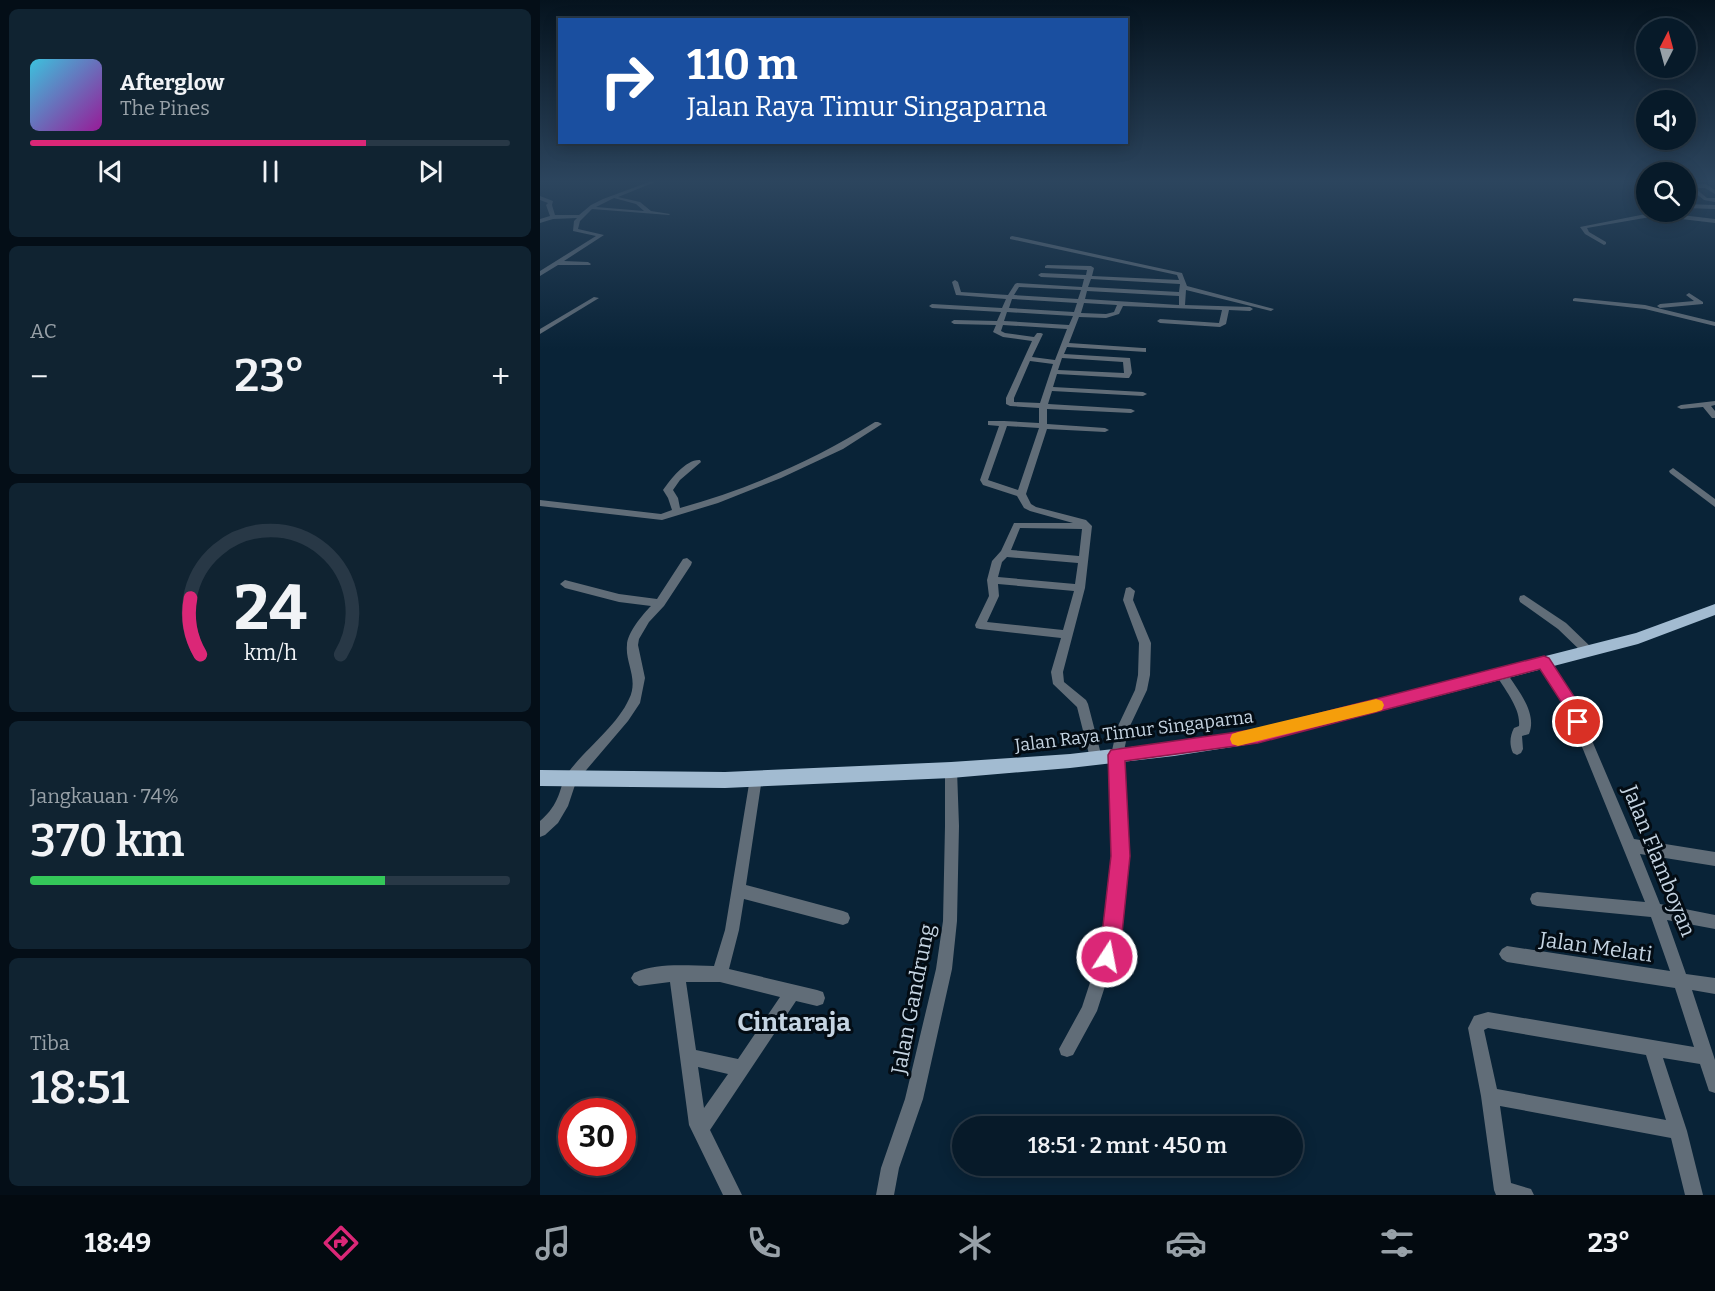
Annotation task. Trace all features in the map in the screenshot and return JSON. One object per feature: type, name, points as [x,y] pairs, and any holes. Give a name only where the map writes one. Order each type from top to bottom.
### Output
[{"type":"main road","name":"Jalan Raya Timur Singaparna","points":[[540,778],[756,778],[951,770],[1096,758],[1258,736],[1638,638],[1715,609]]},
{"type":"street","points":[[540,274],[598,238]]},
{"type":"street","points":[[1012,238],[1180,274],[1182,307]]},
{"type":"street","points":[[1595,238],[1604,243]]},
{"type":"street","points":[[557,263],[588,264]]},
{"type":"street","points":[[1044,271],[1091,268],[1077,314],[1049,389],[1038,445],[1021,494],[1027,506],[1033,509],[1083,522],[1087,526]]},
{"type":"street","points":[[955,282],[956,293],[979,295],[1182,307],[1271,309],[1182,288],[1087,278]]},
{"type":"street","points":[[979,295],[981,285]]},
{"type":"street","points":[[1036,339],[996,332],[1017,285],[1085,289],[1182,288]]},
{"type":"street","points":[[1575,300],[1646,306],[1701,303],[1689,295]]},
{"type":"street","points":[[540,332],[596,298]]},
{"type":"street","points":[[1618,301],[1715,324]]},
{"type":"street","points":[[932,306],[1114,315],[1121,303]]},
{"type":"street","points":[[1160,321],[1220,325],[1223,324],[1226,308]]},
{"type":"street","points":[[954,322],[1071,327]]},
{"type":"street","points":[[1043,325],[1009,402],[1131,411]]},
{"type":"street","points":[[1064,345],[1143,350]]},
{"type":"street","points":[[1028,359],[1126,376],[1128,373],[1127,360],[1057,364]]},
{"type":"street","points":[[1049,389],[1143,394]]},
{"type":"street","points":[[1681,407],[1715,403]]},
{"type":"street","points":[[1705,404],[1715,416]]},
{"type":"street","points":[[540,503],[662,517],[675,510],[713,502],[782,473],[855,439],[878,423]]},
{"type":"street","points":[[991,423],[1105,430]]},
{"type":"street","points":[[1004,423],[984,480],[986,483],[1021,494]]},
{"type":"street","points":[[675,510],[674,498],[668,490],[677,478],[697,462]]},
{"type":"street","points":[[1673,471],[1715,504]]},
{"type":"street","points":[[1005,553],[1017,525],[1087,526]]},
{"type":"street","points":[[1087,526],[1080,588],[1057,672],[1059,684],[1082,704],[1096,758]]},
{"type":"street","points":[[1068,635],[980,625],[994,596],[992,580],[998,557],[1005,553],[1083,560]]},
{"type":"street","points":[[540,830],[553,818],[563,802],[571,779],[624,717],[636,699],[639,678],[632,645],[639,626],[660,603],[687,562]]},
{"type":"street","points":[[992,580],[1080,588]]},
{"type":"street","points":[[565,584],[619,598],[660,603]]},
{"type":"street","points":[[1067,1049],[1089,1011],[1111,943],[1120,856],[1117,755],[1122,728],[1141,690],[1144,675],[1145,643],[1128,600],[1130,591]]},
{"type":"street","points":[[1524,600],[1562,626],[1588,651]]},
{"type":"street","name":"Jalan Flamboyan","points":[[1544,662],[1570,703],[1656,910],[1715,1084]]},
{"type":"street","points":[[1501,673],[1526,720],[1525,730],[1518,732],[1515,736],[1517,749]]},
{"type":"street","name":"Jalan Gandrung","points":[[885,1195],[890,1168],[914,1099],[944,969],[950,921],[951,770]]},
{"type":"street","points":[[720,974],[732,930],[756,778]]},
{"type":"street","points":[[1629,845],[1715,859]]},
{"type":"street","points":[[738,890],[843,918]]},
{"type":"street","points":[[1537,899],[1656,910],[1715,922]]},
{"type":"street","name":"Jalan Melati","points":[[1507,954],[1715,986]]},
{"type":"street","points":[[676,973],[700,1129],[733,1195]]},
{"type":"street","points":[[639,978],[676,973],[720,974],[817,998]]},
{"type":"street","points":[[700,1129],[793,992]]},
{"type":"street","points":[[1526,1195],[1503,1192],[1490,1096],[1476,1028],[1483,1021],[1706,1057]]},
{"type":"street","points":[[1652,1049],[1678,1131],[1694,1195]]},
{"type":"street","points":[[688,1057],[741,1068]]},
{"type":"street","points":[[1490,1096],[1678,1131]]},
{"type":"slow traffic","points":[[1238,739],[1258,736],[1376,705]]},
{"type":"district","name":"Cintaraja","points":[[794,1022]]},
{"type":"route","points":[[1107,957],[1111,943],[1120,856],[1117,755],[1258,736],[1544,662],[1570,703],[1578,722]]}]
